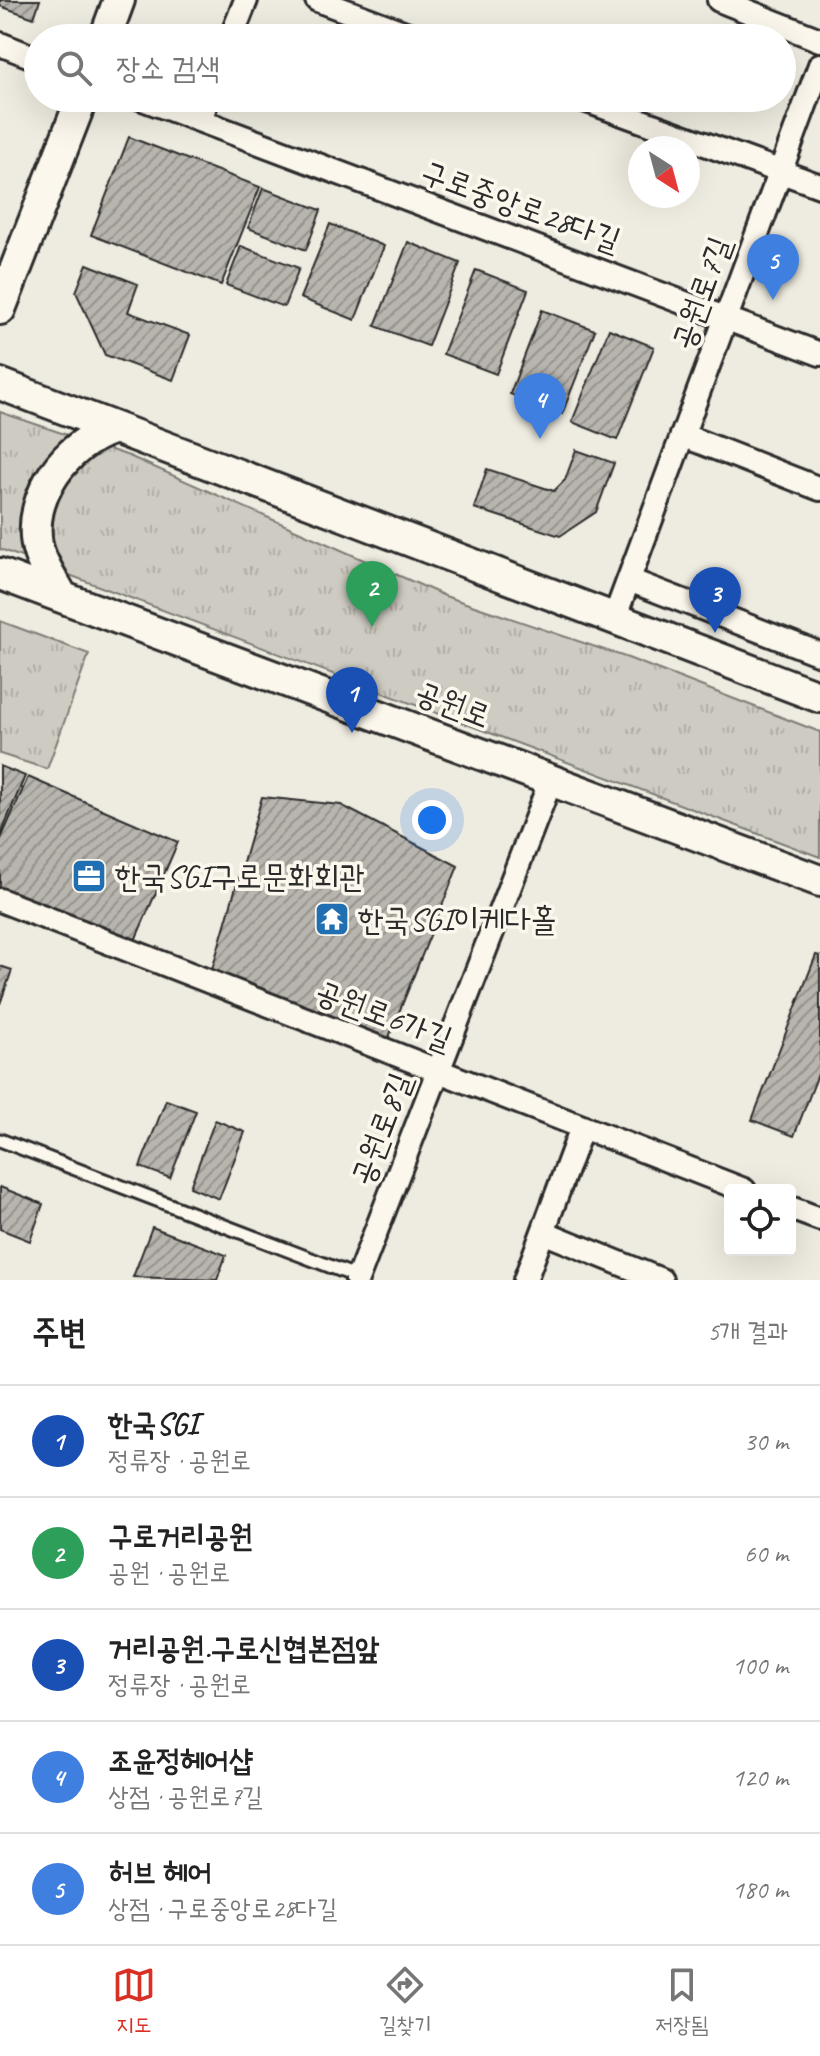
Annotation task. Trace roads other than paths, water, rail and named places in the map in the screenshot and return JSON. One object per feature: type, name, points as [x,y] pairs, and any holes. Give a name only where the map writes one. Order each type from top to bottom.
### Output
[{"type":"main road","points":[[110,24],[119,0]]},
{"type":"main road","points":[[0,309],[77,112]]},
{"type":"main road","points":[[0,384],[820,697]]},
{"type":"main road","points":[[61,595],[37,547],[36,524],[43,500],[54,473],[68,456],[82,443],[112,429]]},
{"type":"main road","name":"공원로","points":[[0,574],[820,881]]},
{"type":"street","points":[[237,24],[246,0]]},
{"type":"street","points":[[317,0],[381,24]]},
{"type":"street","points":[[719,0],[780,24]]},
{"type":"street","points":[[796,30],[820,40]]},
{"type":"street","points":[[0,44],[24,53]]},
{"type":"street","name":"공원로7길","points":[[614,619],[820,65]]},
{"type":"street","name":"구로중앙로28다길","points":[[178,112],[820,354]]},
{"type":"street","points":[[200,120],[203,112]]},
{"type":"street","points":[[617,112],[820,186]]},
{"type":"street","points":[[682,435],[820,489]]},
{"type":"street","points":[[629,580],[820,654]]},
{"type":"street","name":"공원로8길","points":[[357,1279],[551,780]]},
{"type":"street","name":"공원로6가길","points":[[0,900],[729,1184]]},
{"type":"street","points":[[525,1280],[582,1127]]},
{"type":"street","points":[[796,1210],[820,1219]]},
{"type":"street","points":[[543,1232],[661,1280]]},
{"type":"lane","name":"공원로8길","points":[[0,1140],[357,1279]]},
{"type":"place","name":"허브 헤어","points":[[773,300]]},
{"type":"place","name":"조윤정헤어샵","points":[[540,439]]},
{"type":"place","name":"구로거리공원","points":[[372,627]]},
{"type":"place","name":"거리공원.구로신협본점앞","points":[[715,633]]},
{"type":"place","name":"한국SGI","points":[[352,733]]},
{"type":"place","name":"한국SGI구로문화회관","points":[[89,876]]},
{"type":"place","name":"한국SGI이케다홀","points":[[332,919]]}]
